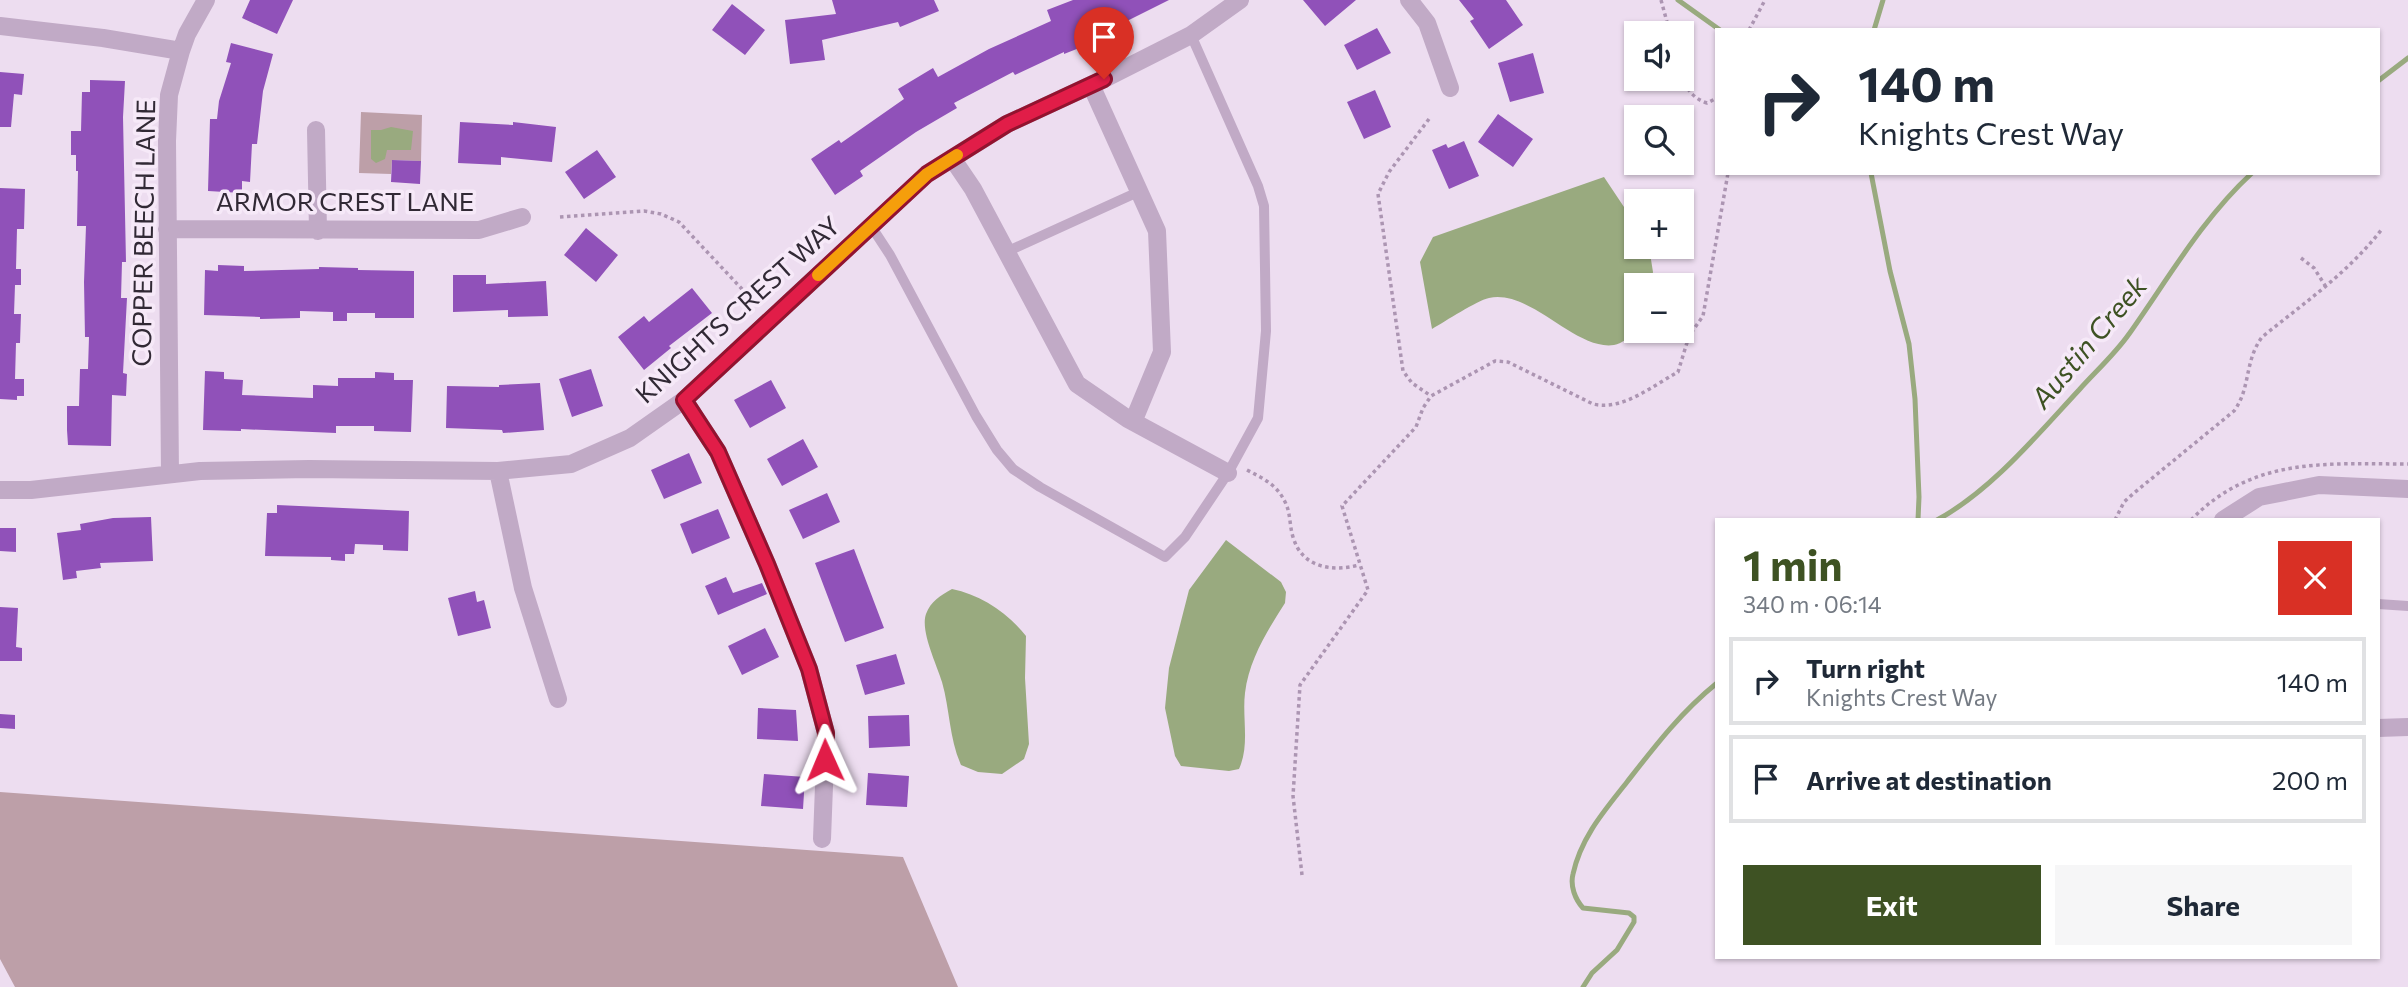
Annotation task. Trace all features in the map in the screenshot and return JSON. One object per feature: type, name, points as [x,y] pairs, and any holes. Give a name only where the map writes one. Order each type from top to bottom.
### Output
[{"type":"street","name":"COPPER BEECH LANE","points":[[170,474],[167,229],[169,95],[187,34],[206,0]]},
{"type":"street","name":"KNIGHTS CREST WAY","points":[[0,490],[31,491],[170,474],[309,469],[498,471],[571,464],[630,438],[684,400],[927,174],[1007,124],[1191,35],[1240,0]]},
{"type":"street","points":[[1409,0],[1427,23],[1450,88]]},
{"type":"street","points":[[0,26],[103,38],[181,51]]},
{"type":"street","points":[[1091,85],[1157,231],[1162,352],[1133,422]]},
{"type":"street","points":[[316,130],[318,231]]},
{"type":"street","points":[[952,158],[973,189],[1077,384],[1133,422],[1228,473]]},
{"type":"street","name":"ARMOR CREST LANE","points":[[167,229],[479,230],[522,217]]},
{"type":"street","points":[[684,400],[718,452],[809,669],[826,733],[822,839]]},
{"type":"street","points":[[498,471],[523,587],[558,699]]},
{"type":"street","points":[[2227,518],[2259,497],[2319,485],[2408,489]]},
{"type":"street","points":[[2380,728],[2408,727]]},
{"type":"lane","points":[[871,226],[890,255],[997,450],[1013,469],[1165,557],[1185,537],[1228,473],[1258,418],[1266,331],[1264,205],[1191,35]]},
{"type":"lane","points":[[1006,252],[1138,192]]},
{"type":"lane","points":[[2380,604],[2408,606]]},
{"type":"path","points":[[1661,0],[1667,21]]},
{"type":"path","points":[[1750,28],[1765,0]]},
{"type":"path","points":[[1690,91],[1699,100],[1707,103],[1715,99]]},
{"type":"path","points":[[1429,119],[1389,172],[1378,194],[1403,371],[1412,383],[1432,396]]},
{"type":"path","points":[[1302,875],[1293,796],[1300,685],[1368,590],[1342,506],[1416,426],[1423,408],[1432,396],[1495,361],[1508,362],[1592,404],[1607,408],[1678,372],[1689,336],[1703,316],[1728,175]]},
{"type":"path","points":[[560,217],[644,211],[680,222],[757,305]]},
{"type":"path","points":[[2116,518],[2124,502],[2134,493],[2235,411],[2244,395],[2253,349],[2262,337],[2354,263],[2382,229]]},
{"type":"path","points":[[2301,258],[2314,268],[2326,287]]},
{"type":"path","points":[[1247,470],[1272,483],[1285,500],[1291,518],[1292,534],[1306,558],[1326,569],[1360,565]]},
{"type":"shaded area","points":[[361,112],[422,115],[421,161],[392,160],[391,174],[359,173]]},
{"type":"shaded area","points":[[391,127],[413,131],[411,150],[387,150],[385,159],[376,163],[371,159],[371,130]]},
{"type":"shaded area","points":[[1604,177],[1624,207],[1624,259],[1651,259],[1653,273],[1624,273],[1624,340],[1614,345],[1584,339],[1537,310],[1505,298],[1483,300],[1432,329],[1420,262],[1433,237]]},
{"type":"shaded area","points":[[1226,540],[1281,582],[1286,592],[1285,603],[1265,635],[1250,669],[1244,702],[1244,751],[1239,769],[1229,771],[1181,766],[1175,756],[1165,708],[1169,668],[1189,590]]},
{"type":"shaded area","points":[[952,589],[993,606],[1026,636],[1025,678],[1029,744],[1024,759],[1002,774],[978,772],[961,765],[954,745],[945,692],[925,629],[928,609],[933,602]]},
{"type":"shaded area","points":[[0,792],[903,857],[958,987],[15,987],[0,959]]},
{"type":"building","points":[[250,0],[293,0],[277,34],[242,18]]},
{"type":"building","points":[[832,0],[934,0],[939,11],[900,27],[898,22],[822,40],[825,60],[790,64],[785,20],[836,14]]},
{"type":"building","points":[[1073,0],[1169,0],[1101,34],[1102,39],[1064,52],[1015,75],[1013,72],[954,103],[957,108],[916,132],[860,171],[863,176],[835,195],[811,159],[839,140],[841,143],[904,99],[898,89],[933,68],[938,77],[989,49],[1051,21],[1047,10]]},
{"type":"building","points":[[1303,0],[1356,0],[1325,26]]},
{"type":"building","points":[[1459,0],[1506,0],[1523,25],[1489,49],[1470,21],[1474,19]]},
{"type":"building","points":[[732,4],[765,30],[745,55],[712,30]]},
{"type":"building","points":[[1377,28],[1391,53],[1357,70],[1344,45]]},
{"type":"building","points":[[231,43],[273,54],[263,91],[257,144],[252,144],[250,182],[242,181],[242,193],[208,191],[210,119],[217,119],[219,101],[231,63],[226,62]]},
{"type":"building","points":[[1533,53],[1544,93],[1510,102],[1498,63]]},
{"type":"building","points":[[0,72],[24,74],[22,95],[14,94],[11,127],[0,127]]},
{"type":"building","points":[[90,80],[125,81],[123,117],[126,262],[122,262],[121,298],[127,298],[123,373],[127,374],[126,396],[112,395],[111,446],[68,445],[67,430],[67,406],[79,406],[80,369],[88,369],[89,337],[85,337],[84,282],[86,226],[77,226],[78,171],[76,155],[71,155],[71,131],[81,131],[82,92],[90,92]]},
{"type":"building","points":[[1375,90],[1391,127],[1364,139],[1347,102]]},
{"type":"building","points":[[1498,114],[1533,139],[1513,167],[1478,142]]},
{"type":"building","points":[[460,122],[513,125],[513,122],[556,127],[552,162],[501,157],[501,165],[458,163]]},
{"type":"building","points":[[1464,141],[1479,176],[1449,189],[1432,150],[1446,144],[1448,148]]},
{"type":"building","points":[[597,150],[616,177],[584,199],[565,172]]},
{"type":"building","points":[[392,160],[421,161],[420,184],[391,182]]},
{"type":"building","points":[[0,188],[25,189],[24,229],[17,229],[16,269],[21,269],[21,285],[15,285],[14,314],[21,314],[20,343],[16,343],[15,379],[24,379],[24,396],[17,396],[17,400],[0,399]]},
{"type":"building","points":[[586,228],[618,255],[596,282],[564,255]]},
{"type":"building","points":[[218,265],[244,266],[244,271],[319,267],[414,271],[414,318],[375,318],[375,313],[347,313],[347,321],[333,321],[333,312],[300,311],[300,318],[260,319],[204,315],[205,270],[218,271]]},
{"type":"building","points":[[453,275],[486,275],[486,284],[546,281],[548,316],[508,317],[508,310],[453,312]]},
{"type":"building","points":[[692,288],[712,313],[669,346],[671,348],[644,370],[618,337],[644,316],[649,322]]},
{"type":"building","points":[[591,369],[603,406],[572,417],[559,379]]},
{"type":"building","points":[[205,371],[224,372],[224,379],[243,380],[242,395],[313,398],[313,385],[338,386],[338,378],[375,378],[375,372],[394,373],[394,380],[413,380],[411,432],[374,431],[374,426],[336,426],[336,433],[203,430]]},
{"type":"building","points":[[771,380],[786,408],[750,428],[734,400]]},
{"type":"building","points":[[540,383],[544,430],[503,433],[502,430],[446,428],[447,386],[499,387]]},
{"type":"building","points":[[803,439],[818,467],[782,486],[767,459]]},
{"type":"building","points":[[689,453],[702,483],[664,499],[651,470]]},
{"type":"building","points":[[827,493],[840,522],[803,539],[789,510]]},
{"type":"building","points":[[277,505],[409,511],[408,551],[383,550],[383,545],[355,544],[354,554],[345,554],[345,561],[331,560],[331,557],[265,556],[267,513],[277,513]]},
{"type":"building","points":[[718,509],[730,538],[692,554],[680,524]]},
{"type":"building","points":[[151,517],[153,561],[100,563],[101,568],[76,571],[77,578],[63,580],[57,533],[81,530],[80,524],[113,518]]},
{"type":"building","points":[[0,528],[16,528],[16,552],[0,551]]},
{"type":"building","points":[[854,549],[884,628],[845,642],[815,563]]},
{"type":"building","points":[[726,577],[733,593],[762,583],[767,594],[718,615],[705,586]]},
{"type":"building","points":[[475,591],[477,602],[484,600],[491,628],[458,636],[448,598]]},
{"type":"building","points":[[0,607],[18,608],[16,647],[22,648],[22,661],[0,661]]},
{"type":"building","points":[[765,628],[779,657],[742,675],[728,646]]},
{"type":"building","points":[[896,654],[905,684],[865,695],[856,665]]},
{"type":"building","points":[[758,708],[796,710],[798,741],[757,739]]},
{"type":"building","points":[[0,714],[15,715],[15,729],[0,728]]},
{"type":"building","points":[[909,715],[910,746],[869,748],[868,716]]},
{"type":"building","points":[[868,773],[909,776],[907,807],[866,805]]},
{"type":"building","points":[[764,774],[805,777],[803,809],[761,806]]},
{"type":"waterway","points":[[1678,0],[1717,28]]},
{"type":"waterway","points":[[1875,28],[1883,0]]},
{"type":"waterway","name":"Austin Creek","points":[[2380,79],[2408,58]]},
{"type":"waterway","points":[[1871,175],[1890,271],[1909,344],[1915,399],[1918,518]]},
{"type":"waterway","name":"Austin Creek","points":[[1940,518],[1995,478],[2111,356],[2201,230],[2250,175]]},
{"type":"waterway","name":"Austin Creek","points":[[1583,987],[1592,973],[1617,950],[1634,922],[1634,917],[1629,913],[1583,908],[1572,883],[1582,848],[1602,814],[1658,743],[1715,685]]},
{"type":"slow traffic","points":[[818,275],[927,174],[957,155]]},
{"type":"route","points":[[825,760],[826,733],[809,669],[718,452],[684,400],[927,174],[1007,124],[1104,79]]}]
